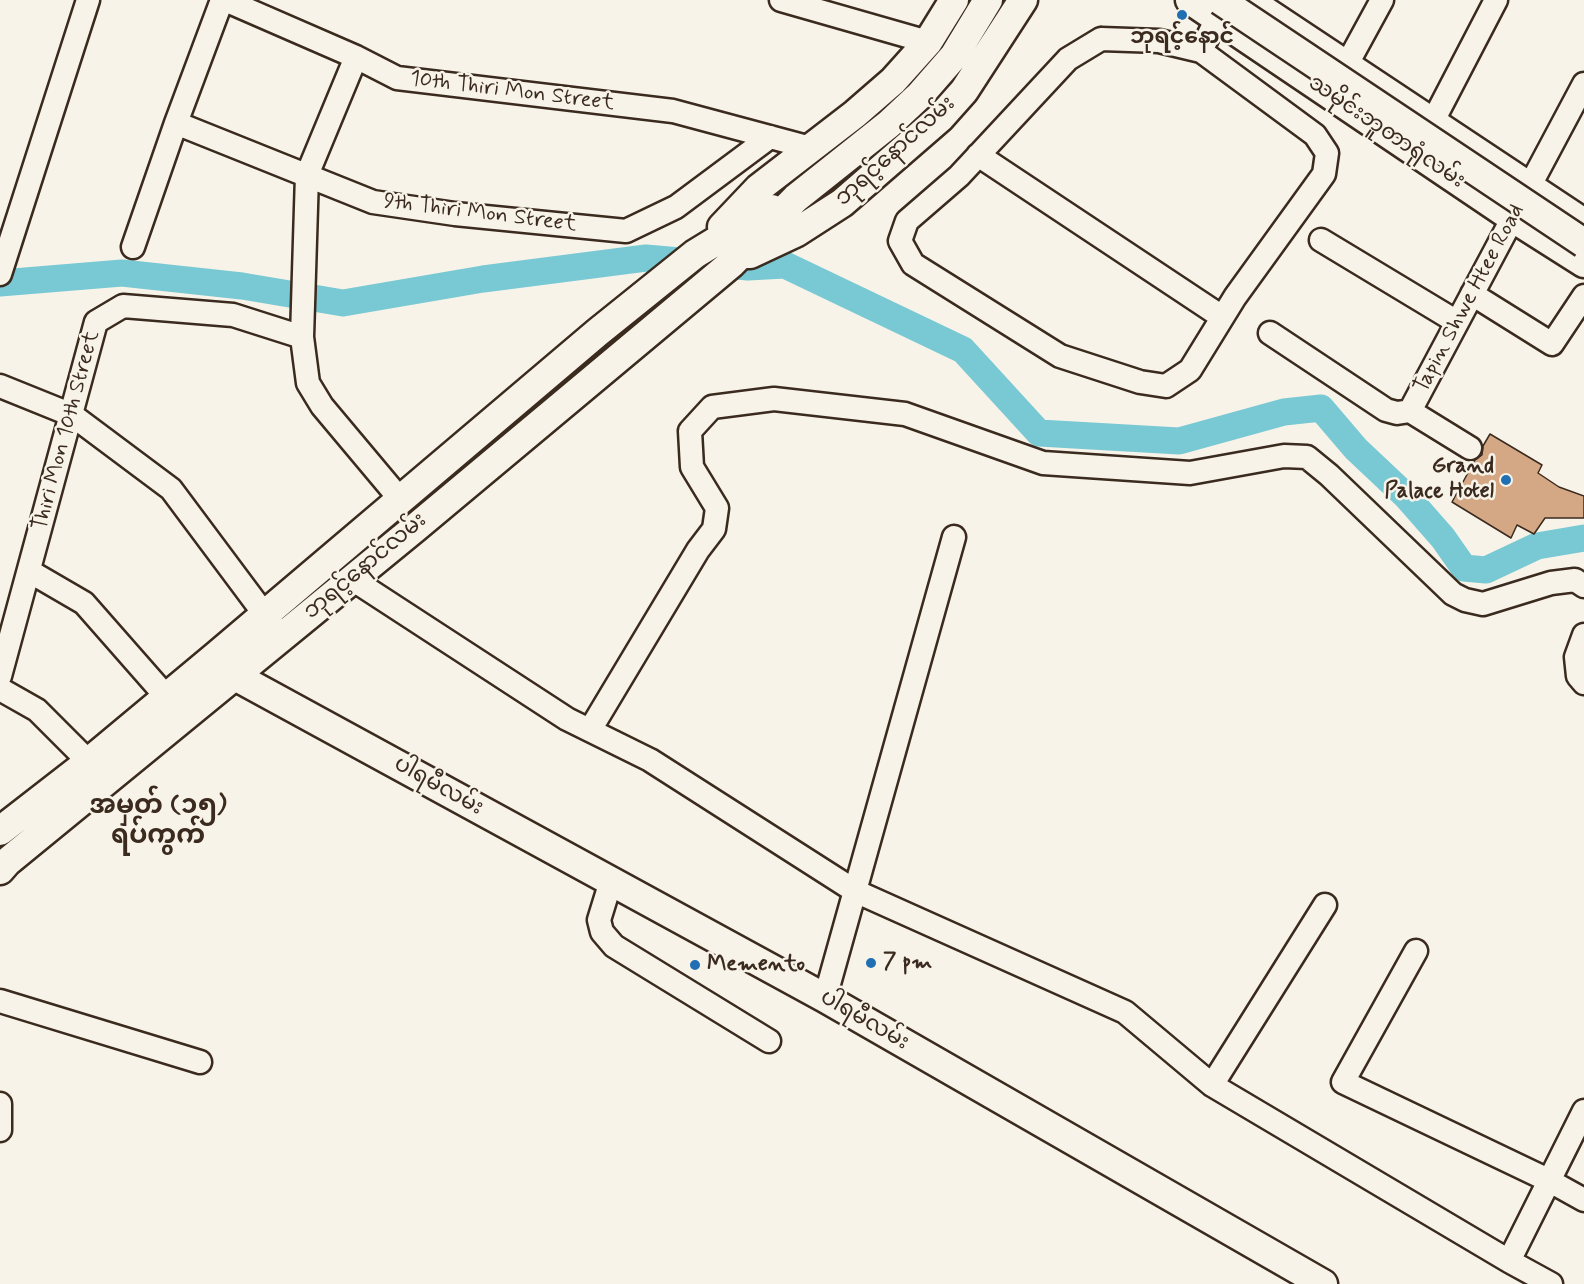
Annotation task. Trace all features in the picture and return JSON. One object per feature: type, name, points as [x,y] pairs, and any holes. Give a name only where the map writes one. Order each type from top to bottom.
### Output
[{"type":"main road","name":"ဘုရင့်နောင်လမ်း","points":[[0,831],[185,717],[263,615],[598,332],[695,254],[759,188],[855,114],[893,81],[928,42],[954,0]]},
{"type":"main road","name":"ဘုရင့်နောင်လမ်း","points":[[0,870],[98,771],[166,697],[282,637],[732,262],[796,198],[889,124],[920,95],[954,56],[988,0]]},
{"type":"main road","name":"ဘုရင့်နောင်လမ်း","points":[[732,262],[798,232],[843,203],[940,118],[964,91],[1023,0]]},
{"type":"main road","name":"သမိုင်းဘူတာရုံလမ်း","points":[[1190,0],[1219,9],[1319,88],[1584,263]]},
{"type":"main road","name":"သမိုင်းဘူတာရုံလမ်း","points":[[1258,3],[1341,63],[1584,223]]},
{"type":"main road","points":[[1219,9],[1584,243]]},
{"type":"main road","points":[[1319,88],[1341,63]]},
{"type":"main road","name":"ဘုရင့်နောင်လမ်း","points":[[695,254],[749,221],[796,198]]},
{"type":"main road","points":[[322,565],[346,584]]},
{"type":"main road","name":"ပါရမီလမ်း","points":[[226,666],[825,998],[1310,1281]]},
{"type":"street","points":[[3,266],[88,0]]},
{"type":"street","points":[[133,248],[176,123],[224,0]]},
{"type":"street","name":"10th Thiri Mon Street","points":[[224,0],[356,57],[397,78],[673,111],[811,148]]},
{"type":"street","points":[[781,0],[928,42]]},
{"type":"street","points":[[1341,63],[1383,0]]},
{"type":"street","points":[[1432,123],[1496,0]]},
{"type":"street","points":[[1201,51],[1219,9]]},
{"type":"street","points":[[1101,39],[1159,41],[1201,51],[1315,135],[1327,153],[1324,174],[1222,317],[1190,370],[1166,386],[1140,382],[1060,356],[913,264],[900,242],[907,220],[959,176],[978,155],[1068,58],[1101,39]]},
{"type":"street","points":[[356,57],[308,175],[302,337],[308,383],[322,406],[400,499]]},
{"type":"street","name":"Tapin Shwe Htee Road","points":[[1410,411],[1584,84]]},
{"type":"street","name":"9th Thiri Mon Street","points":[[176,123],[373,201],[455,214],[627,231],[676,207],[770,138]]},
{"type":"street","points":[[978,155],[1222,317]]},
{"type":"street","points":[[1321,240],[1457,322]]},
{"type":"street","points":[[1472,294],[1552,344],[1584,296]]},
{"type":"street","name":"Thiri Mon 10th Street","points":[[0,676],[96,322],[123,306],[233,315],[302,337]]},
{"type":"street","points":[[1270,333],[1386,410],[1397,413],[1410,411],[1470,448]]},
{"type":"street","points":[[0,386],[72,415],[171,489],[263,615],[282,637]]},
{"type":"street","points":[[590,730],[698,550],[714,529],[717,508],[692,467],[690,431],[712,407],[774,399],[905,414],[1043,464],[1190,473],[1284,456],[1307,457],[1329,475],[1453,594],[1465,600],[1483,604],[1551,583],[1575,580],[1584,586]]},
{"type":"street","points":[[825,998],[954,537]]},
{"type":"street","points":[[29,571],[84,603],[185,717]]},
{"type":"street","points":[[346,584],[567,719],[650,760],[855,891],[1125,1012],[1212,1085],[1551,1284]]},
{"type":"street","points":[[1584,635],[1576,657],[1578,676],[1584,683]]},
{"type":"street","points":[[0,689],[37,710],[98,771]]},
{"type":"street","points":[[611,881],[599,920],[602,932],[614,946],[769,1041]]},
{"type":"street","points":[[1212,1085],[1325,905]]},
{"type":"street","points":[[1416,951],[1343,1082],[1548,1180],[1584,1200]]},
{"type":"street","points":[[0,1001],[200,1062]]},
{"type":"street","points":[[0,1104],[0,1130]]},
{"type":"street","points":[[1509,1261],[1584,1111]]},
{"type":"building","name":"Grand Palace Hotel","points":[[1490,434],[1542,465],[1538,473],[1559,487],[1584,496],[1584,518],[1545,518],[1534,534],[1517,525],[1511,538],[1452,502],[1475,460],[1482,455],[1483,446]]},
{"type":"waterway","points":[[0,283],[122,273],[242,286],[343,303],[483,279],[646,258],[748,267],[785,265],[963,350],[1039,433],[1179,441],[1284,412],[1321,408],[1356,449],[1407,497],[1443,538],[1464,568],[1486,570],[1537,546],[1584,538]]},
{"type":"place","name":"ဘုရင့်နောင်","points":[[1182,15]]},
{"type":"place","name":"Grand Palace Hotel","points":[[1506,480]]},
{"type":"place","name":"7 pm","points":[[871,963]]},
{"type":"place","name":"Memento","points":[[695,965]]},
{"type":"district","name":"အမှတ် (၁၅) ရပ်ကွက်","points":[[158,823]]}]
